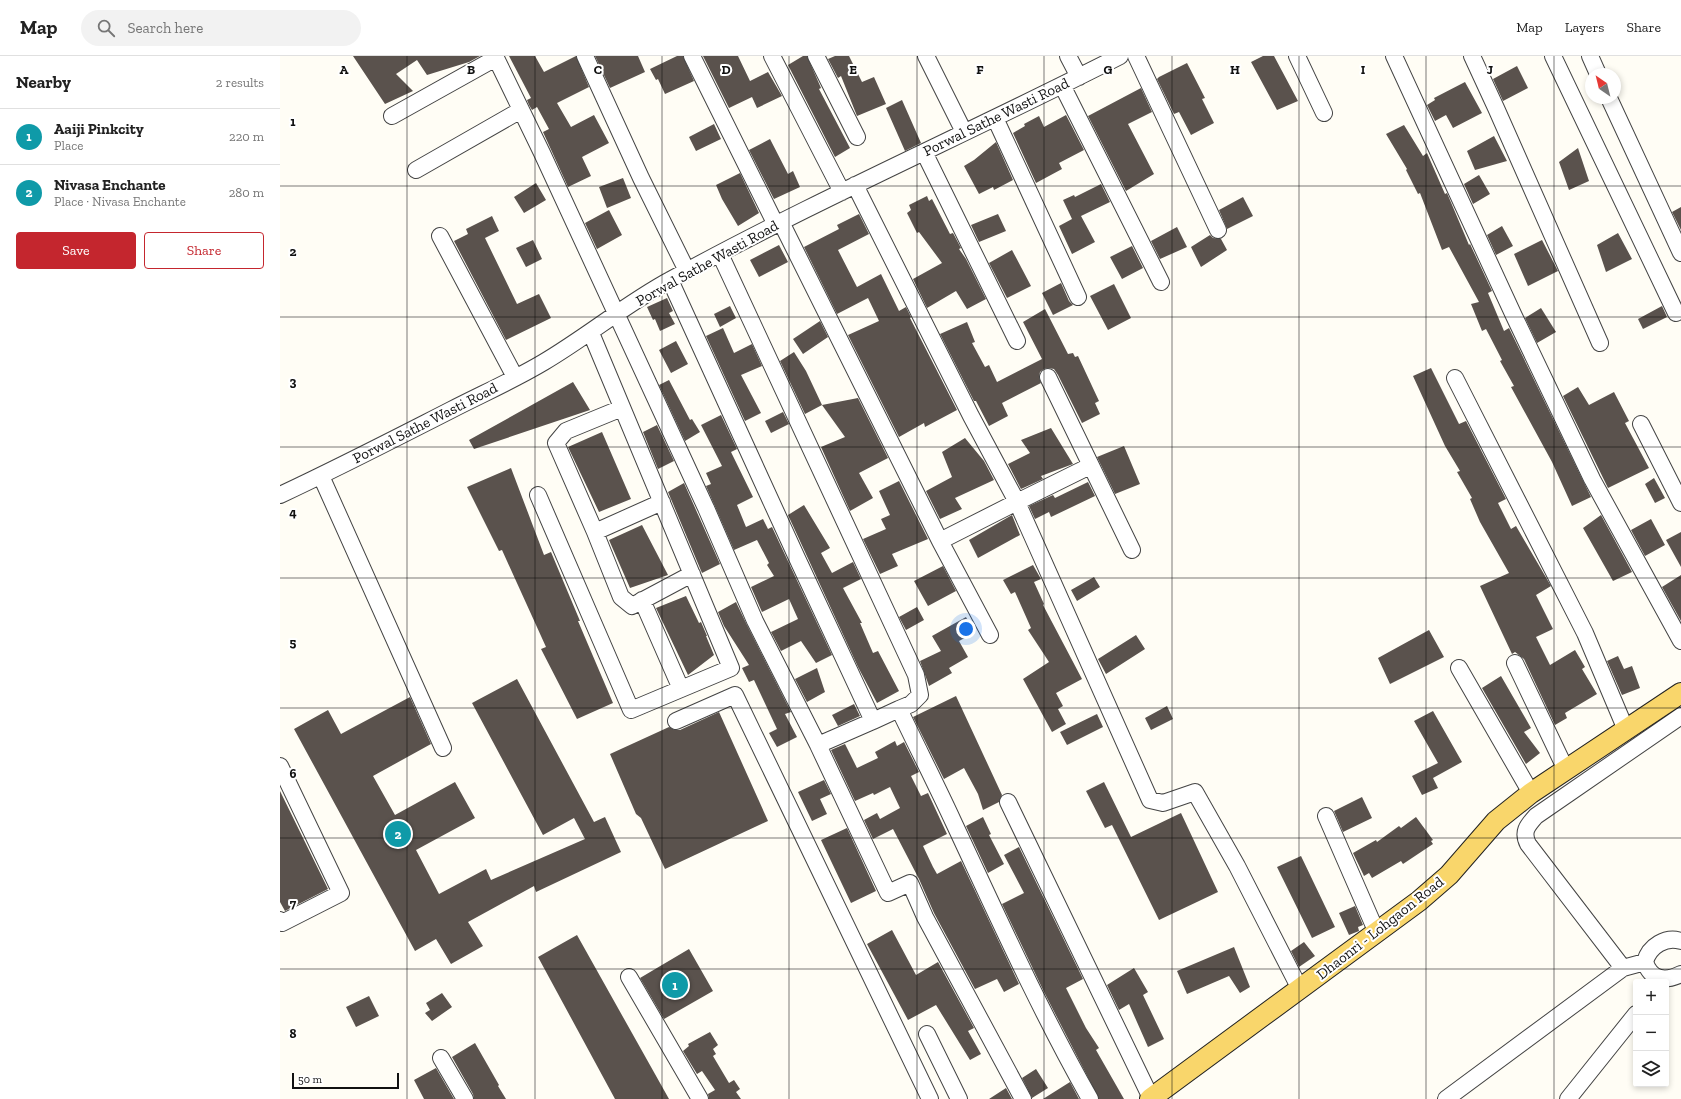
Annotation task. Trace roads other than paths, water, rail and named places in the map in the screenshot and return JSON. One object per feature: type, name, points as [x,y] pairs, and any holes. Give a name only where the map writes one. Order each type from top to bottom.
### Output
[{"type":"main road","name":"Dhaonri - Lohgaon Road","points":[[1151,1099],[1419,902],[1449,875],[1496,821],[1531,793],[1681,693]]},
{"type":"street","points":[[585,56],[641,178],[687,271]]},
{"type":"street","points":[[692,56],[940,541],[990,635]]},
{"type":"street","points":[[772,56],[848,188],[1017,502],[1150,800],[1163,803],[1195,792],[1237,866],[1300,989]]},
{"type":"street","points":[[816,56],[857,137]]},
{"type":"street","points":[[926,56],[964,132]]},
{"type":"street","points":[[1068,56],[1079,77]]},
{"type":"street","name":"Porwal Sathe Wasti Road","points":[[280,495],[321,476],[542,363],[591,333],[616,314],[670,280],[778,223],[964,132],[996,118],[1120,56]]},
{"type":"street","points":[[1136,56],[1218,230]]},
{"type":"street","points":[[1297,56],[1324,113]]},
{"type":"street","points":[[1394,56],[1510,309],[1592,479],[1681,641]]},
{"type":"street","points":[[1472,56],[1600,343]]},
{"type":"street","points":[[1553,56],[1676,313]]},
{"type":"street","points":[[1590,56],[1595,68]]},
{"type":"street","points":[[392,116],[496,57],[706,508],[756,621],[818,745],[888,893],[910,882],[925,917],[1023,1099]]},
{"type":"street","points":[[1062,85],[1161,282]]},
{"type":"street","points":[[1612,104],[1681,253]]},
{"type":"street","points":[[416,170],[521,110]]},
{"type":"street","points":[[996,118],[1078,297]]},
{"type":"street","points":[[924,152],[1016,341]]},
{"type":"street","points":[[440,236],[514,377]]},
{"type":"street","points":[[720,254],[916,675],[920,695],[911,704],[818,745]]},
{"type":"street","points":[[670,280],[873,721]]},
{"type":"street","points":[[538,495],[631,710],[731,668],[591,333]]},
{"type":"street","points":[[1048,377],[1132,550]]},
{"type":"street","points":[[1455,378],[1585,633],[1626,730]]},
{"type":"street","points":[[622,408],[566,431],[556,443],[595,532],[621,597],[632,606],[692,574]]},
{"type":"street","points":[[1641,424],[1681,503]]},
{"type":"street","points":[[940,541],[1090,466]]},
{"type":"street","points":[[321,476],[443,748]]},
{"type":"street","points":[[595,532],[662,502]]},
{"type":"street","points":[[642,600],[681,689]]},
{"type":"street","points":[[1515,662],[1566,770]]},
{"type":"street","points":[[1459,668],[1531,793]]},
{"type":"street","points":[[676,721],[735,696],[930,1099]]},
{"type":"street","points":[[899,709],[953,820],[1009,941],[1090,1099]]},
{"type":"street","points":[[1623,968],[1528,844],[1524,836],[1527,827],[1536,816],[1681,716]]},
{"type":"street","points":[[280,766],[341,893],[282,923],[280,920]]},
{"type":"street","points":[[1008,802],[1151,1099]]},
{"type":"street","points":[[1326,816],[1377,933]]},
{"type":"street","points":[[1660,979],[1651,974],[1645,962],[1647,954],[1658,944],[1675,939],[1681,941]]},
{"type":"street","points":[[1446,1099],[1623,968],[1645,962]]},
{"type":"street","points":[[1669,980],[1681,974]]},
{"type":"street","points":[[629,977],[700,1099]]},
{"type":"street","points":[[1568,1099],[1635,1015]]},
{"type":"street","points":[[927,1034],[959,1099]]},
{"type":"street","points":[[441,1058],[465,1099]]},
{"type":"place","name":"Nivasa Enchante","points":[[398,834]]},
{"type":"place","name":"Aaiji Pinkcity","points":[[675,985]]}]
